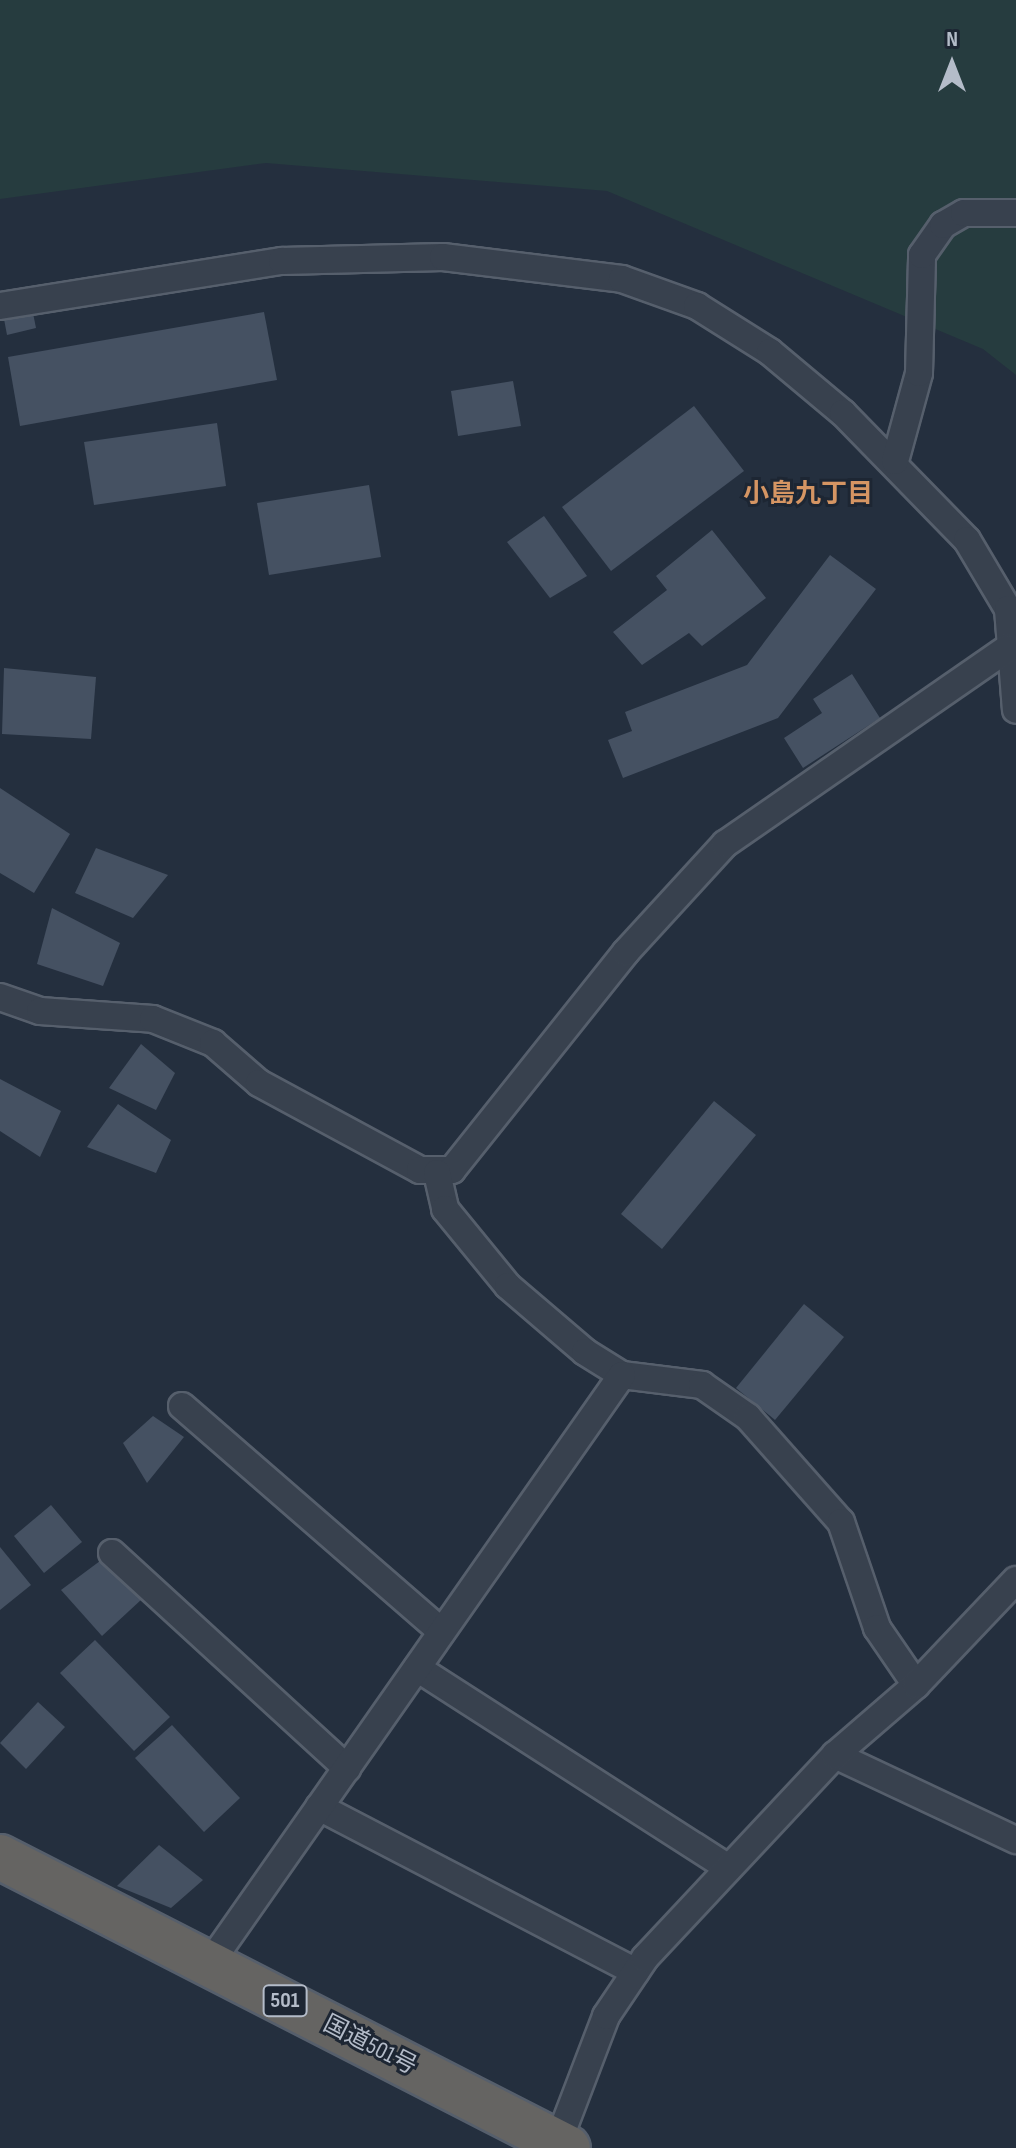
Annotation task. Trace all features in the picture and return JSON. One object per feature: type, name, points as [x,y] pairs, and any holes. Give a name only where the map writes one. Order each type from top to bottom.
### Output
[{"type":"highway","name":"国道501号","points":[[0,1857],[563,2145]]},
{"type":"street","points":[[895,461],[919,373],[922,255],[943,225],[964,213],[1016,213]]},
{"type":"street","points":[[0,306],[282,261],[443,257],[622,279],[697,306],[770,352],[895,461],[990,573],[1008,609],[1008,648],[1016,710]]},
{"type":"street","points":[[437,1173],[460,1162],[626,952],[725,844],[1008,648]]},
{"type":"street","points":[[0,997],[40,1011],[153,1019],[201,1038],[259,1083],[437,1173]]},
{"type":"street","points":[[437,1173],[445,1209],[508,1286],[622,1375],[702,1385],[748,1417],[841,1522],[877,1628],[916,1685]]},
{"type":"street","points":[[210,1963],[622,1375]]},
{"type":"street","points":[[182,1406],[442,1632]]},
{"type":"street","points":[[112,1553],[347,1768]]},
{"type":"street","points":[[563,2145],[606,2016],[636,1972],[728,1868],[835,1755],[916,1685],[1016,1580]]},
{"type":"street","points":[[417,1668],[728,1868]]},
{"type":"street","points":[[835,1755],[1016,1840]]},
{"type":"street","points":[[319,1807],[636,1972]]},
{"type":"green space","points":[[0,0],[1016,0],[1016,375],[983,349],[607,191],[266,163],[0,199]]},
{"type":"building","points":[[264,312],[277,380],[20,426],[8,357]]},
{"type":"building","points":[[33,313],[36,328],[7,335],[4,319]]},
{"type":"building","points":[[513,381],[521,426],[458,436],[451,391]]},
{"type":"building","points":[[694,406],[744,471],[611,571],[562,507]]},
{"type":"building","points":[[217,423],[226,486],[94,505],[84,442]]},
{"type":"building","points":[[369,485],[381,557],[269,575],[257,503]]},
{"type":"building","points":[[544,516],[587,576],[550,598],[507,542]]},
{"type":"building","points":[[712,530],[766,598],[702,646],[689,633],[642,665],[613,632],[667,590],[656,576]]},
{"type":"building","points":[[830,555],[876,589],[778,718],[623,778],[608,740],[632,731],[625,712],[747,665]]},
{"type":"building","points":[[4,668],[96,677],[91,739],[2,734]]},
{"type":"building","points":[[852,674],[880,718],[803,768],[784,738],[822,713],[813,699]]},
{"type":"building","points":[[0,788],[70,834],[34,893],[0,873]]},
{"type":"building","points":[[96,848],[168,875],[133,918],[75,893]]},
{"type":"building","points":[[52,908],[120,943],[103,986],[37,964]]},
{"type":"building","points":[[141,1044],[175,1073],[156,1110],[109,1088]]},
{"type":"building","points":[[0,1079],[61,1111],[40,1157],[0,1131]]},
{"type":"building","points":[[714,1101],[756,1135],[662,1249],[621,1214]]},
{"type":"building","points":[[118,1104],[171,1140],[156,1173],[87,1147]]},
{"type":"building","points":[[804,1304],[844,1337],[775,1420],[736,1388]]},
{"type":"building","points":[[153,1416],[184,1437],[147,1483],[123,1443]]},
{"type":"building","points":[[51,1505],[82,1542],[44,1573],[14,1536]]},
{"type":"building","points":[[0,1547],[31,1585],[0,1610]]},
{"type":"building","points":[[104,1558],[142,1599],[102,1636],[61,1590]]},
{"type":"building","points":[[95,1640],[170,1717],[134,1751],[60,1673]]},
{"type":"building","points":[[38,1702],[65,1727],[26,1769],[0,1743]]},
{"type":"building","points":[[172,1725],[240,1798],[204,1832],[135,1758]]},
{"type":"building","points":[[159,1845],[203,1880],[171,1908],[117,1886]]},
{"type":"district","name":"小島九丁目","points":[[808,495]]}]
